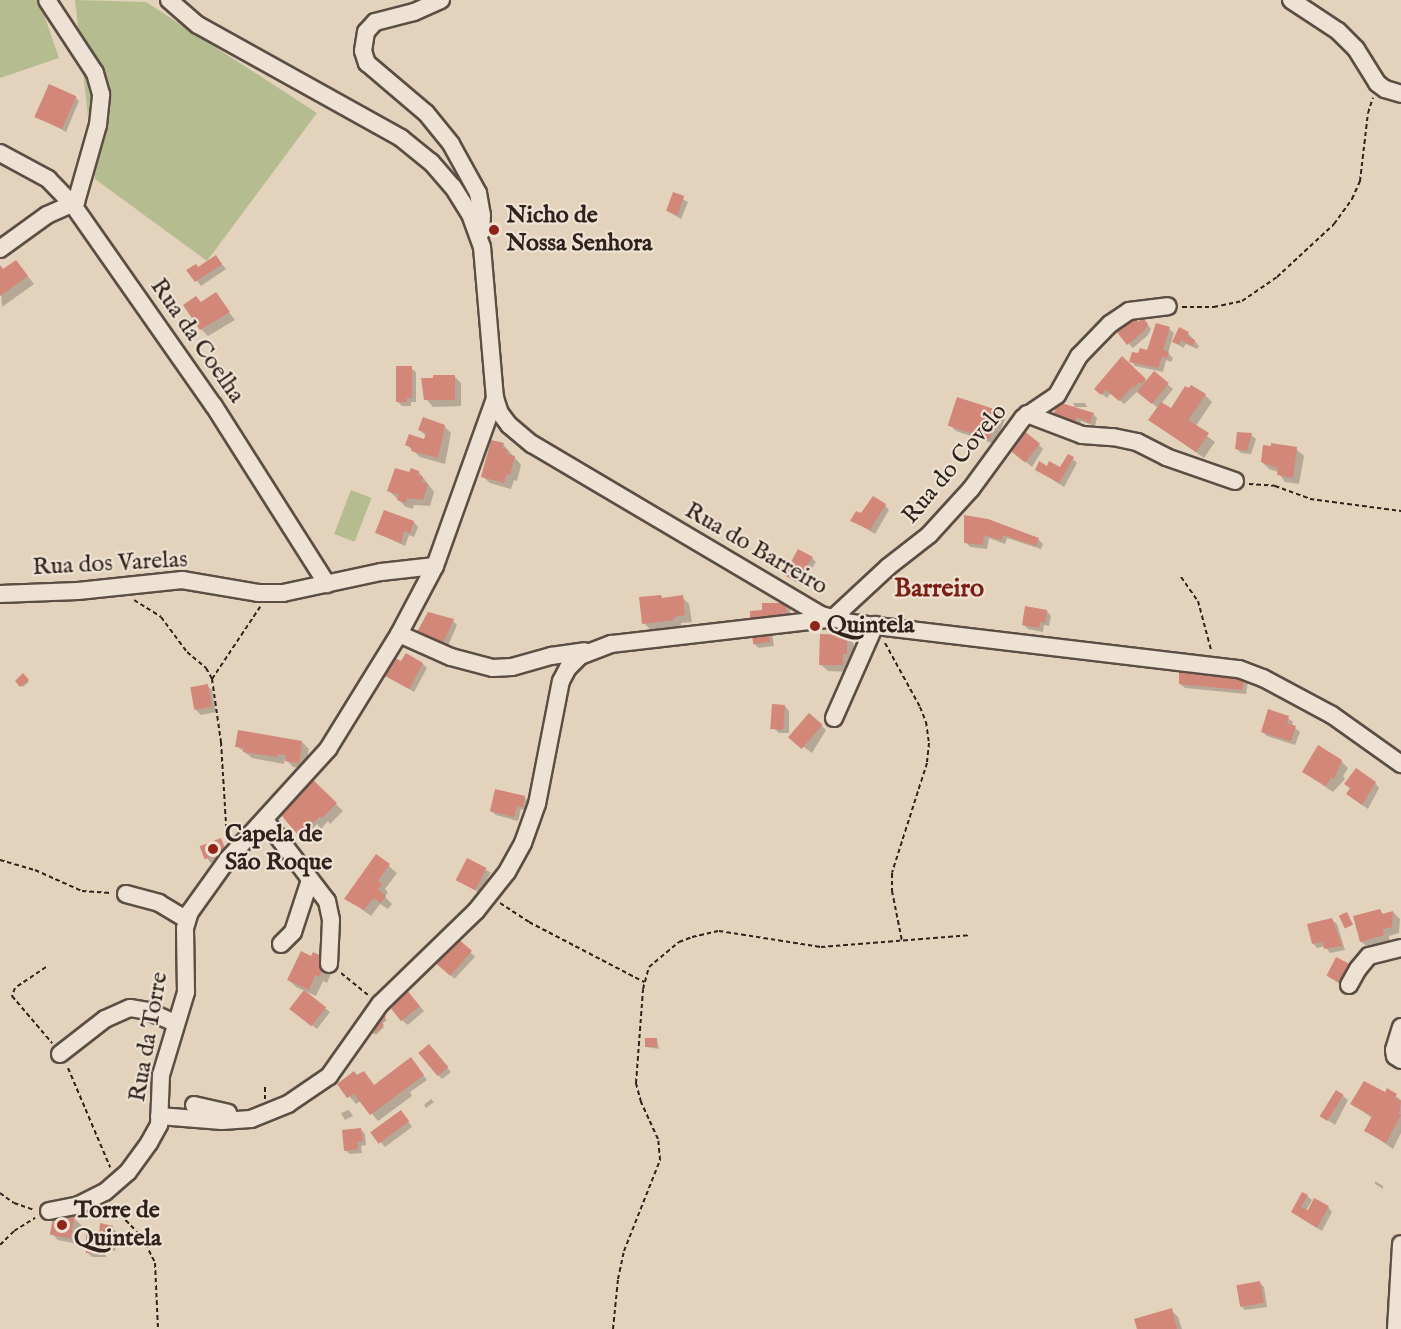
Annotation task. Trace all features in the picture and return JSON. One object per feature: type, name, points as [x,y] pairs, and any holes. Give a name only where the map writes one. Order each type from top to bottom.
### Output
[{"type":"street","points":[[0,249],[47,215],[73,205],[80,194],[96,138],[101,94],[95,73],[47,0]]},
{"type":"street","points":[[169,0],[190,20],[385,128],[416,149],[453,187],[470,214],[480,242]]},
{"type":"street","points":[[126,894],[159,903],[187,920],[200,896],[228,859],[328,749],[399,634],[435,566],[495,398],[480,242],[482,215],[478,193],[451,144],[426,113],[367,63],[363,51],[366,32],[375,22],[414,12],[441,0]]},
{"type":"street","points":[[1291,0],[1348,39],[1382,87],[1401,94]]},
{"type":"street","name":"Rua da Coelha","points":[[0,153],[48,179],[73,205],[214,406],[327,584]]},
{"type":"street","name":"Rua do Covelo","points":[[832,619],[883,571],[933,531],[970,489],[1028,414],[1057,395],[1079,356],[1116,319],[1143,307],[1168,306]]},
{"type":"street","name":"Rua do Barreiro","points":[[495,398],[500,413],[509,425],[532,444],[805,607],[832,619],[1214,664],[1252,673],[1348,725],[1401,764]]},
{"type":"street","points":[[1028,414],[1082,435],[1113,437],[1137,442],[1166,457],[1235,481]]},
{"type":"street","name":"Rua dos Varelas","points":[[0,594],[84,591],[182,580],[269,594],[295,591],[381,572],[435,566]]},
{"type":"street","points":[[399,634],[451,657],[493,668],[512,667],[541,658],[589,651],[620,642],[832,619]]},
{"type":"street","points":[[834,718],[875,625]]},
{"type":"street","points":[[159,1116],[236,1121],[265,1115],[296,1100],[329,1076],[380,1004],[490,896],[523,843],[533,817],[561,681],[574,661],[589,651]]},
{"type":"street","points":[[265,820],[330,910],[329,964]]},
{"type":"street","points":[[281,944],[293,932],[310,880]]},
{"type":"street","name":"Rua da Torre","points":[[49,1211],[71,1208],[101,1195],[139,1160],[159,1125],[161,1075],[187,984],[187,920]]},
{"type":"street","points":[[1349,985],[1358,969],[1370,957],[1401,948]]},
{"type":"street","points":[[60,1054],[105,1019],[130,1008],[148,1011],[175,1023]]},
{"type":"street","points":[[1401,1027],[1394,1050],[1395,1056],[1401,1060]]},
{"type":"street","points":[[194,1105],[228,1113],[277,1108],[296,1100]]},
{"type":"street","points":[[1396,1329],[1401,1244]]},
{"type":"path","points":[[1168,306],[1205,308],[1242,301],[1276,277],[1334,224],[1352,199],[1360,181],[1369,108],[1382,87]]},
{"type":"path","points":[[1235,481],[1275,486],[1310,499],[1401,511]]},
{"type":"path","points":[[1181,577],[1198,601],[1214,664]]},
{"type":"path","points":[[212,679],[269,594]]},
{"type":"path","points":[[127,598],[151,609],[160,617],[187,652],[206,668],[212,679],[221,742],[228,859]]},
{"type":"path","points":[[875,625],[920,707],[926,722],[929,743],[927,763],[892,873],[892,891],[902,940]]},
{"type":"path","points":[[0,860],[35,870],[82,891],[126,894]]},
{"type":"path","points":[[490,896],[529,922],[644,982]]},
{"type":"path","points":[[613,1329],[618,1279],[624,1251],[660,1160],[658,1139],[641,1102],[636,1083],[644,982],[649,967],[680,942],[707,932],[732,931],[820,947],[969,935]]},
{"type":"path","points":[[329,964],[380,1004]]},
{"type":"path","points":[[0,1193],[25,1208],[49,1211]]},
{"type":"path","points":[[101,1195],[142,1237],[151,1252],[157,1275],[158,1329]]},
{"type":"path","points":[[0,1245],[14,1231],[49,1211]]},
{"type":"green space","points":[[0,0],[39,0],[59,58],[0,78]]},
{"type":"green space","points":[[75,0],[146,2],[317,113],[207,261],[95,179]]},
{"type":"green space","points":[[351,490],[372,498],[355,542],[334,534]]},
{"type":"building","points":[[49,84],[76,96],[62,129],[34,117]]},
{"type":"building","points":[[673,192],[684,196],[677,215],[666,211]]},
{"type":"building","points":[[216,255],[222,264],[195,282],[186,270],[196,264],[198,267]]},
{"type":"building","points":[[16,260],[28,276],[0,296],[0,265],[3,269]]},
{"type":"building","points":[[216,292],[230,312],[200,330],[183,305],[196,296],[201,302]]},
{"type":"building","points":[[1134,317],[1138,322],[1143,318],[1148,324],[1144,331],[1127,345],[1116,331]]},
{"type":"building","points":[[1156,323],[1170,327],[1163,350],[1169,352],[1167,358],[1162,357],[1158,368],[1129,362],[1132,352],[1138,353],[1140,348],[1147,350]]},
{"type":"building","points":[[1179,327],[1189,332],[1187,336],[1195,340],[1193,346],[1181,340],[1179,345],[1172,342]]},
{"type":"building","points":[[1122,356],[1146,379],[1141,384],[1139,382],[1135,387],[1133,386],[1119,401],[1106,390],[1101,395],[1094,389]]},
{"type":"building","points":[[396,366],[412,366],[412,398],[407,398],[407,402],[396,402]]},
{"type":"building","points":[[1154,371],[1169,383],[1152,404],[1137,392]]},
{"type":"building","points":[[433,375],[455,375],[455,400],[424,400],[421,378],[433,378]]},
{"type":"building","points":[[1191,385],[1206,394],[1188,420],[1209,433],[1196,452],[1148,420],[1161,402],[1171,408],[1185,386],[1189,388]]},
{"type":"building","points":[[957,397],[999,411],[990,439],[948,426]]},
{"type":"building","points":[[1058,402],[1094,413],[1090,423],[1077,417],[1074,423],[1053,416]]},
{"type":"building","points":[[423,417],[445,425],[438,458],[411,451],[412,448],[405,445],[409,434],[424,439],[426,433],[418,430]]},
{"type":"building","points":[[1023,430],[1040,444],[1025,462],[1008,449]]},
{"type":"building","points":[[1237,432],[1252,433],[1247,451],[1235,449]]},
{"type":"building","points":[[491,440],[504,443],[502,448],[508,450],[507,454],[515,456],[510,475],[507,474],[504,483],[481,477]]},
{"type":"building","points":[[1271,443],[1297,447],[1293,478],[1277,475],[1278,468],[1261,462],[1263,445],[1271,446]]},
{"type":"building","points":[[1068,454],[1074,457],[1059,483],[1035,470],[1039,461],[1047,466],[1049,461],[1060,467]]},
{"type":"building","points":[[395,468],[409,472],[411,468],[419,471],[418,475],[423,477],[422,482],[428,484],[423,500],[407,498],[406,503],[397,500],[399,495],[387,491]]},
{"type":"building","points":[[873,496],[886,504],[870,530],[850,521],[856,511],[861,513]]},
{"type":"building","points":[[384,510],[414,521],[410,533],[404,531],[401,543],[375,533]]},
{"type":"building","points":[[964,515],[988,519],[1039,538],[1036,546],[1003,535],[1001,540],[984,535],[983,545],[964,543]]},
{"type":"building","points":[[798,549],[813,557],[796,582],[784,575]]},
{"type":"building","points":[[661,595],[662,598],[683,595],[685,615],[674,617],[674,620],[642,624],[639,597]]},
{"type":"building","points":[[762,603],[786,603],[787,613],[779,614],[779,618],[750,619],[750,611],[762,610]]},
{"type":"building","points":[[1025,606],[1047,610],[1045,623],[1040,622],[1039,628],[1022,625]]},
{"type":"building","points":[[428,612],[454,619],[442,645],[417,632]]},
{"type":"building","points":[[768,627],[770,642],[753,644],[751,629]]},
{"type":"building","points":[[820,634],[847,635],[847,654],[843,654],[843,665],[819,665]]},
{"type":"building","points":[[406,653],[423,663],[409,689],[385,676],[395,658],[401,661]]},
{"type":"building","points":[[1179,667],[1245,676],[1242,690],[1179,684]]},
{"type":"building","points":[[23,673],[29,680],[20,687],[15,681]]},
{"type":"building","points":[[208,684],[212,707],[194,710],[190,687]]},
{"type":"building","points":[[772,704],[785,705],[783,730],[770,729]]},
{"type":"building","points":[[1268,709],[1289,716],[1287,723],[1296,726],[1291,741],[1261,732]]},
{"type":"building","points":[[809,713],[823,725],[802,749],[788,737]]},
{"type":"building","points":[[238,730],[302,741],[299,763],[285,761],[286,755],[278,754],[277,757],[243,752],[244,748],[235,747]]},
{"type":"building","points":[[1318,745],[1342,760],[1334,779],[1331,777],[1326,786],[1302,772]]},
{"type":"building","points":[[1356,768],[1376,782],[1362,805],[1346,794],[1350,788],[1344,784]]},
{"type":"building","points":[[309,776],[337,803],[322,818],[320,816],[313,823],[311,821],[298,835],[277,810]]},
{"type":"building","points":[[495,789],[525,796],[523,807],[517,806],[514,817],[490,811]]},
{"type":"building","name":"Capela de São Roque","points":[[221,838],[226,851],[205,859],[200,846]]},
{"type":"building","points":[[376,854],[390,864],[378,881],[382,884],[378,890],[386,896],[381,903],[373,898],[364,910],[344,899]]},
{"type":"building","points":[[467,858],[487,868],[475,890],[456,880]]},
{"type":"building","points":[[1380,909],[1382,914],[1393,911],[1392,927],[1383,929],[1384,935],[1360,942],[1353,916]]},
{"type":"building","points":[[1347,912],[1353,925],[1345,928],[1339,916]]},
{"type":"building","points":[[1332,918],[1342,946],[1324,949],[1323,942],[1312,944],[1307,924]]},
{"type":"building","points":[[456,937],[472,951],[450,976],[434,962]]},
{"type":"building","points":[[301,951],[311,956],[313,952],[328,959],[319,977],[315,975],[309,990],[287,980]]},
{"type":"building","points":[[1336,957],[1350,964],[1341,983],[1326,976]]},
{"type":"building","points":[[406,989],[420,1006],[401,1021],[387,1004]]},
{"type":"building","points":[[304,990],[326,1007],[311,1026],[289,1009]]},
{"type":"building","points":[[382,1013],[386,1017],[381,1022],[384,1025],[373,1034],[367,1027]]},
{"type":"building","points":[[645,1038],[657,1038],[657,1047],[645,1047]]},
{"type":"building","points":[[429,1044],[448,1067],[438,1076],[418,1053]]},
{"type":"building","points":[[411,1057],[424,1075],[370,1115],[354,1094],[347,1098],[337,1084],[354,1071],[357,1075],[364,1071],[374,1085]]},
{"type":"building","points":[[1364,1081],[1385,1092],[1387,1088],[1397,1094],[1395,1098],[1401,1101],[1399,1114],[1401,1115],[1386,1143],[1364,1131],[1372,1116],[1350,1104]]},
{"type":"building","points":[[1336,1090],[1344,1095],[1327,1121],[1320,1116]]},
{"type":"building","points":[[401,1110],[409,1121],[378,1144],[370,1132]]},
{"type":"building","points":[[361,1128],[363,1141],[357,1142],[358,1149],[344,1151],[342,1130]]},
{"type":"building","points":[[1302,1192],[1308,1195],[1301,1207],[1308,1210],[1314,1198],[1329,1206],[1317,1228],[1291,1212]]},
{"type":"building","name":"Torre de Quintela","points":[[54,1213],[75,1217],[70,1239],[50,1235]]},
{"type":"building","points":[[100,1223],[113,1226],[111,1247],[103,1247],[103,1236],[99,1236]]},
{"type":"building","points":[[86,1233],[97,1233],[102,1253],[86,1253]]},
{"type":"building","points":[[1260,1281],[1264,1303],[1240,1307],[1236,1285]]},
{"type":"building","points":[[1172,1308],[1177,1329],[1137,1329],[1134,1319]]},
{"type":"place","name":"Nicho de Nossa Senhora","points":[[494,230]]},
{"type":"place","name":"Quintela","points":[[815,626]]},
{"type":"place","name":"Capela de São Roque","points":[[213,849]]},
{"type":"place","name":"Torre de Quintela","points":[[62,1225]]},
{"type":"district","name":"Barreiro","points":[[939,589]]}]
